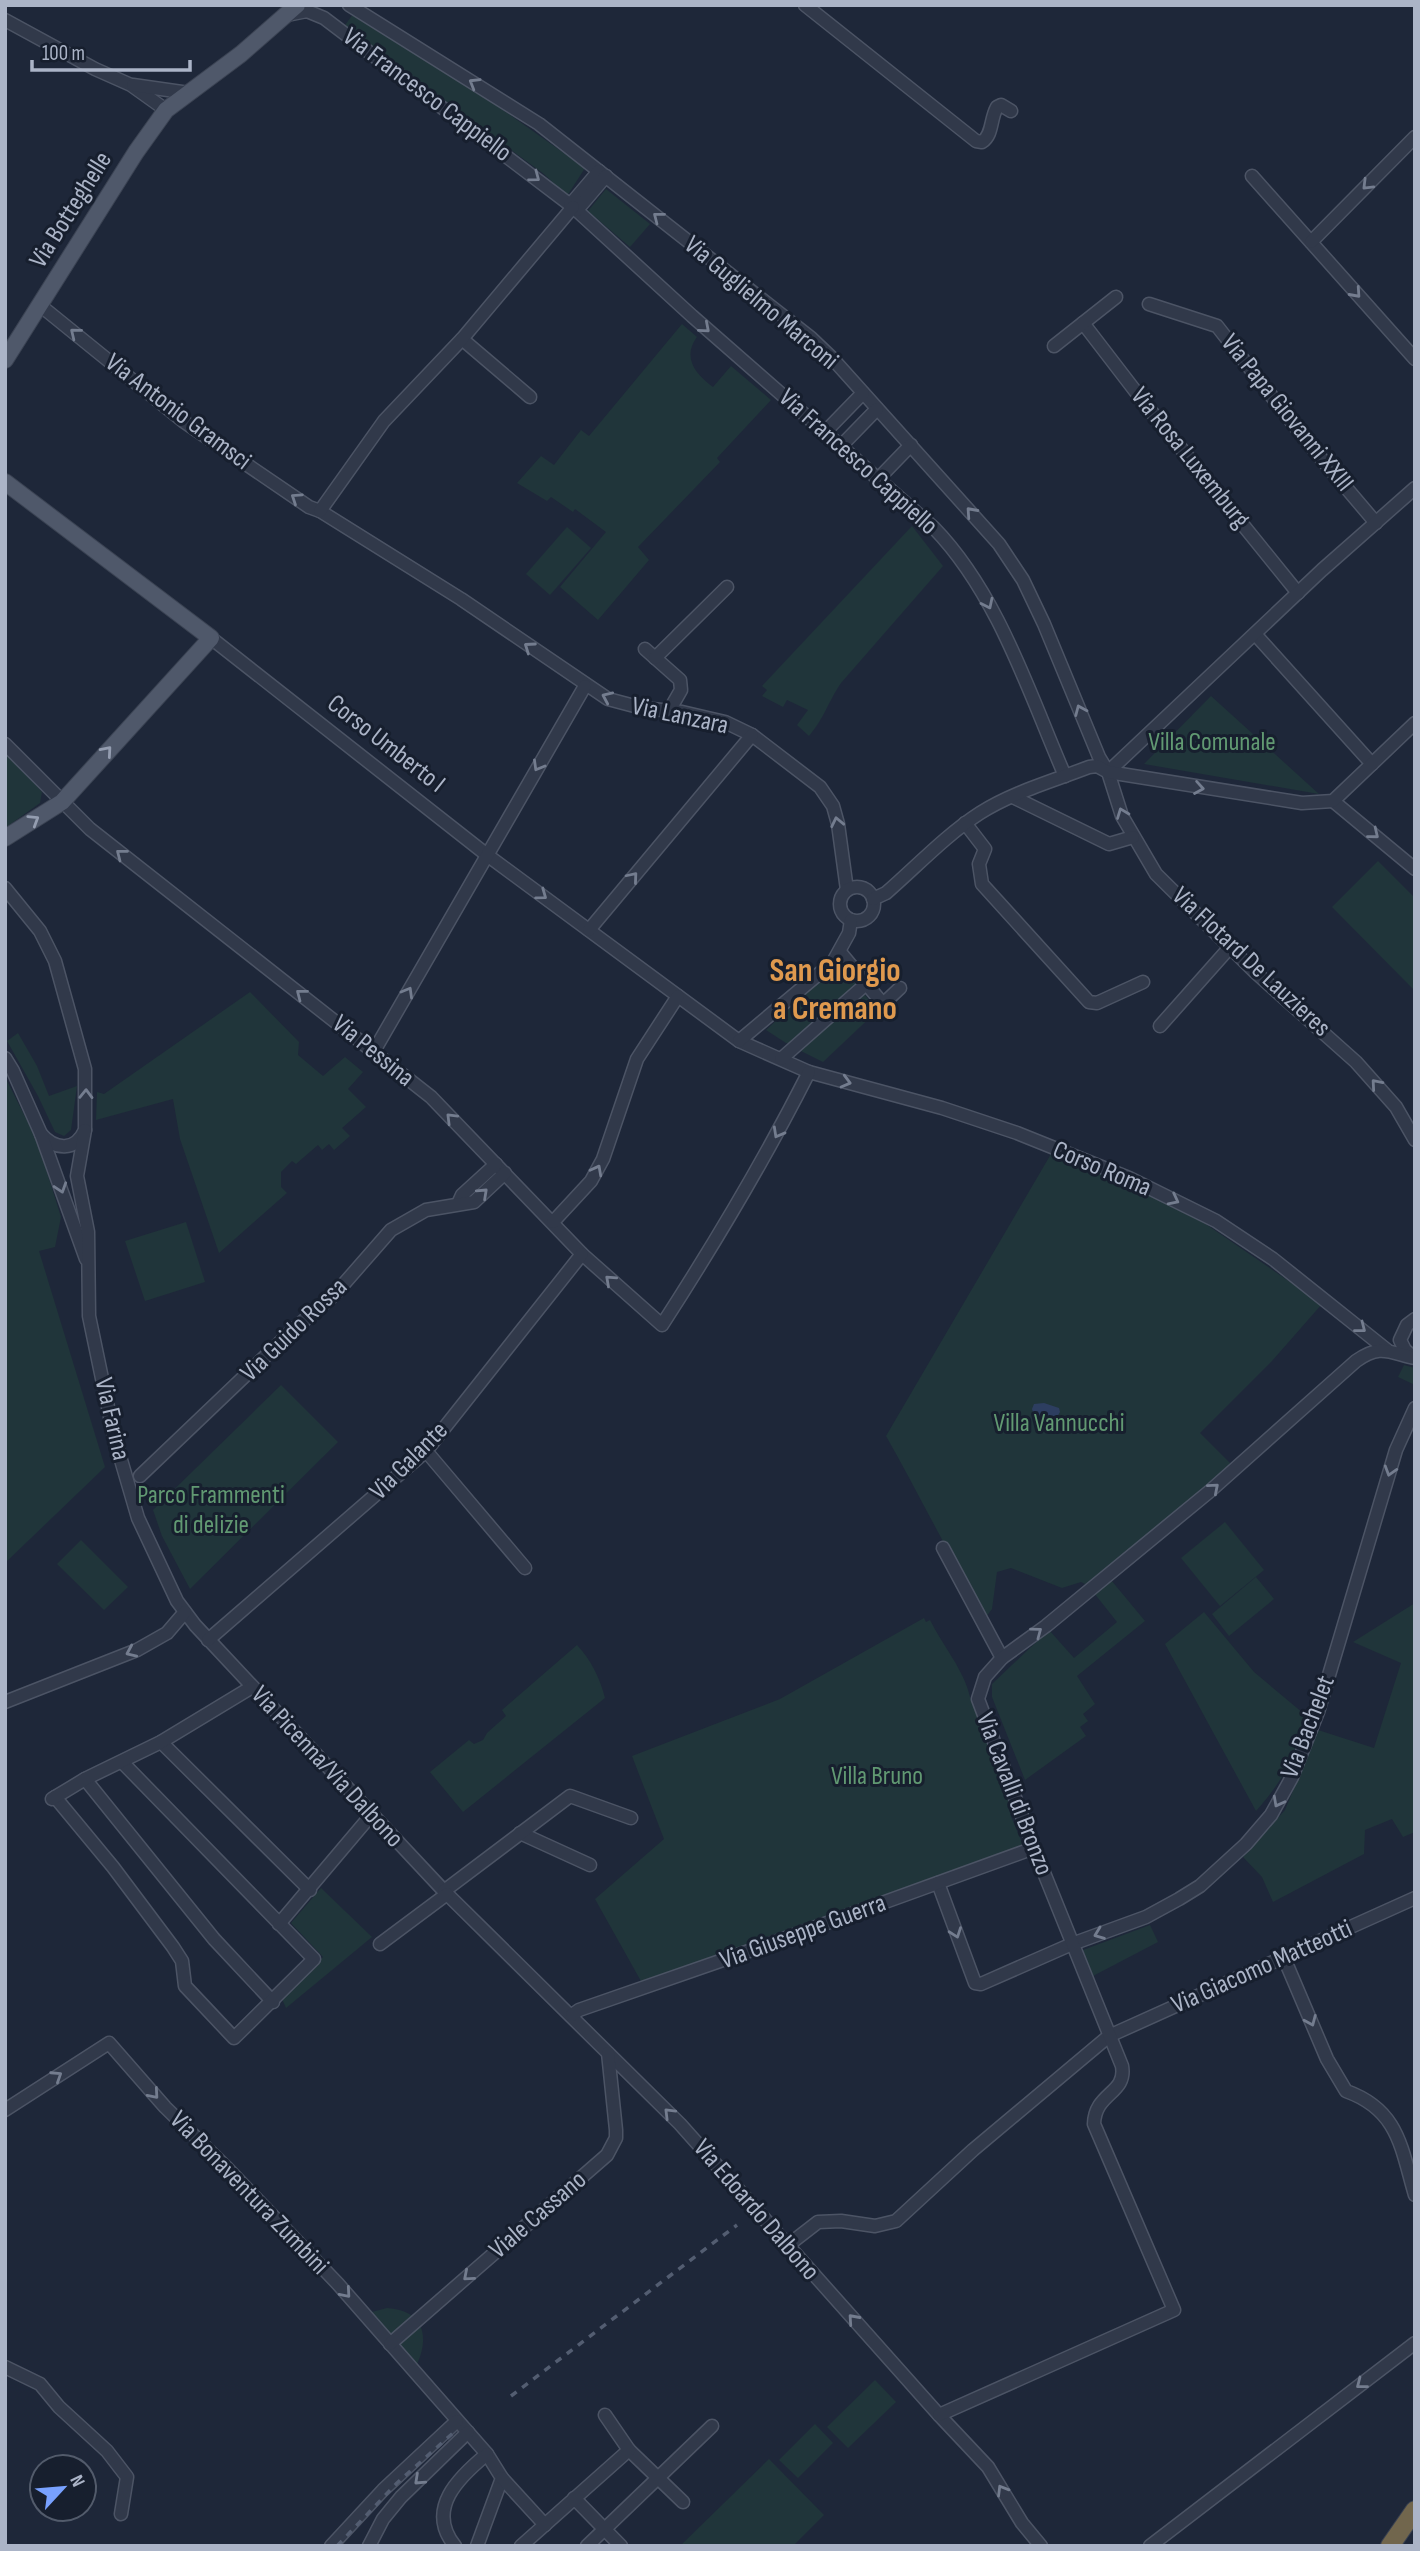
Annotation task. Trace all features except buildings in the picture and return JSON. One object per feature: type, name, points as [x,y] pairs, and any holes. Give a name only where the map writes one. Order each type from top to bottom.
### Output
[{"type":"highway","points":[[1390,2546],[1415,2510]]},
{"type":"main road","name":"Via Botteghelle","points":[[5,360],[136,152],[166,110],[241,54],[297,5]]},
{"type":"main road","name":"Corso Umberto I","points":[[5,482],[211,638]]},
{"type":"main road","points":[[5,838],[62,802],[211,638]]},
{"type":"street","points":[[805,5],[976,141],[982,142],[989,136],[997,107],[1002,105],[1011,111]]},
{"type":"street","points":[[337,28],[339,14],[351,7]]},
{"type":"street","name":"Via Guglielmo Marconi","points":[[351,7],[511,105],[811,338],[999,544],[1023,580],[1099,757],[1108,772]]},
{"type":"street","points":[[284,17],[307,11],[322,12]]},
{"type":"street","name":"Via Francesco Cappiello","points":[[322,12],[337,28],[574,207],[692,316],[879,478],[956,551],[978,583],[1009,646],[1065,776]]},
{"type":"street","points":[[5,20],[95,69],[131,85],[166,110]]},
{"type":"street","points":[[131,85],[188,93]]},
{"type":"street","points":[[1311,242],[1415,137]]},
{"type":"street","points":[[320,511],[384,421],[462,339],[602,174]]},
{"type":"street","points":[[1252,176],[1415,359]]},
{"type":"street","points":[[1055,346],[1116,297]]},
{"type":"street","name":"Via Papa Giovanni XXIII","points":[[1149,304],[1217,326],[1309,444],[1376,523]]},
{"type":"street","name":"Via Antonio Gramsci","points":[[41,306],[183,421],[309,507],[320,511],[461,599],[585,686]]},
{"type":"street","name":"Via Rosa Luxemburg","points":[[1083,323],[1298,593]]},
{"type":"street","points":[[462,339],[530,397]]},
{"type":"street","points":[[825,431],[863,393]]},
{"type":"street","points":[[841,446],[877,409]]},
{"type":"street","points":[[879,478],[911,445]]},
{"type":"street","points":[[1108,772],[1298,593],[1415,488]]},
{"type":"street","points":[[669,711],[681,690],[680,680],[650,653],[727,587]]},
{"type":"street","points":[[1255,634],[1372,764]]},
{"type":"street","name":"Corso Umberto I","points":[[211,638],[487,855],[739,1041],[781,1059]]},
{"type":"street","points":[[374,1051],[585,686]]},
{"type":"street","name":"Via Lanzara","points":[[585,686],[607,699],[642,708],[725,722],[752,735],[820,787],[833,806],[838,824],[847,890]]},
{"type":"street","points":[[873,899],[886,893],[965,823],[1013,797],[1065,776],[1097,766],[1108,772],[1302,803],[1333,801],[1415,723]]},
{"type":"street","points":[[589,930],[752,735]]},
{"type":"street","name":"Via Pessina","points":[[5,744],[90,829],[431,1097],[582,1254],[662,1325],[706,1258],[779,1131],[809,1072]]},
{"type":"street","name":"Via Flotard De Lauzieres","points":[[1108,772],[1122,816],[1156,874],[1255,972],[1356,1062],[1396,1107],[1415,1140]]},
{"type":"street","points":[[1013,797],[1109,844],[1133,837]]},
{"type":"street","points":[[1333,801],[1415,869]]},
{"type":"street","points":[[965,823],[985,849],[979,864],[982,884],[1089,1002],[1097,1003],[1143,982]]},
{"type":"street","points":[[853,887],[865,889],[873,899],[871,914],[859,921],[844,915],[839,906],[841,897],[853,887]]},
{"type":"street","name":"Via Farina","points":[[5,888],[40,931],[55,961],[85,1069],[85,1130],[77,1176],[88,1232],[89,1316],[114,1436],[138,1518],[177,1601],[208,1640]]},
{"type":"street","points":[[739,1041],[833,962],[849,933],[851,920]]},
{"type":"street","points":[[1160,1026],[1231,946]]},
{"type":"street","points":[[840,952],[883,1004],[900,988]]},
{"type":"street","points":[[781,1059],[866,984]]},
{"type":"street","points":[[553,1222],[591,1181],[603,1159],[637,1059],[678,996]]},
{"type":"street","name":"Via Farina","points":[[5,1058],[41,1134],[61,1184],[75,1235],[88,1263]]},
{"type":"street","name":"Corso Roma","points":[[781,1059],[809,1072],[954,1112],[1017,1133],[1129,1178],[1216,1221],[1273,1259],[1387,1350]]},
{"type":"street","points":[[41,1134],[49,1143],[63,1147],[77,1143],[85,1130]]},
{"type":"street","name":"Via Guido Rossa","points":[[141,1476],[294,1329],[335,1294],[391,1230],[426,1210],[458,1204],[462,1195],[500,1168]]},
{"type":"street","name":"Via Galante","points":[[208,1640],[426,1451],[582,1254]]},
{"type":"street","points":[[1414,1357],[1405,1350],[1400,1340],[1407,1325],[1415,1319]]},
{"type":"street","points":[[1387,1350],[1414,1357]]},
{"type":"street","name":"Via Cavalli di Bronzo","points":[[939,2415],[1174,2310],[1094,2124],[1097,2107],[1121,2082],[1123,2076],[978,1699],[985,1677],[1002,1658],[1073,1604],[1201,1499],[1356,1361],[1368,1352],[1387,1350]]},
{"type":"street","name":"Via Bachelet","points":[[937,1883],[975,1983],[981,1984],[1072,1944],[1146,1917],[1200,1886],[1246,1844],[1271,1815],[1292,1777],[1318,1712],[1396,1450],[1415,1408]]},
{"type":"street","points":[[426,1451],[524,1568]]},
{"type":"street","points":[[943,1548],[1002,1658]]},
{"type":"street","points":[[5,1702],[137,1650],[167,1633],[185,1612]]},
{"type":"street","name":"Via Picenna/Via Dalbono","points":[[208,1640],[446,1892]]},
{"type":"street","points":[[122,1762],[314,1959],[234,2038],[185,1986],[181,1961],[173,1947],[113,1867],[54,1798],[85,1779],[161,1742],[252,1687]]},
{"type":"street","points":[[161,1742],[310,1890]]},
{"type":"street","points":[[85,1779],[214,1939],[273,2002]]},
{"type":"street","points":[[380,1944],[570,1796],[631,1818]]},
{"type":"street","points":[[279,1924],[372,1814]]},
{"type":"street","points":[[520,1833],[590,1865]]},
{"type":"street","name":"Via Giuseppe Guerra","points":[[572,2015],[579,2010],[1034,1847]]},
{"type":"street","name":"Via Edoardo Dalbono","points":[[446,1892],[680,2124],[754,2205],[787,2246],[988,2467],[1022,2524],[1041,2546]]},
{"type":"street","name":"Via Giacomo Matteotti","points":[[787,2246],[818,2222],[841,2221],[875,2226],[896,2221],[973,2150],[1109,2036],[1415,1898]]},
{"type":"street","points":[[1284,1958],[1328,2059],[1346,2091],[1360,2096],[1383,2112],[1398,2136],[1415,2195]]},
{"type":"street","name":"Via Bonaventura Zumbini","points":[[5,2110],[109,2043],[165,2107],[328,2274],[468,2432],[487,2454],[502,2479],[545,2525]]},
{"type":"street","name":"Viale Cassano","points":[[390,2344],[607,2155],[616,2138],[608,2053]]},
{"type":"street","points":[[1150,2546],[1415,2343]]},
{"type":"street","points":[[5,2367],[40,2384],[59,2407],[107,2451],[127,2477],[121,2514]]},
{"type":"street","points":[[605,2415],[629,2449],[683,2502]]},
{"type":"street","points":[[331,2546],[383,2490],[457,2421]]},
{"type":"street","points":[[587,2546],[712,2426]]},
{"type":"street","points":[[369,2546],[383,2519],[401,2497],[468,2432]]},
{"type":"street","points":[[522,2545],[629,2449]]},
{"type":"street","points":[[455,2546],[450,2540],[443,2518],[445,2503],[464,2472],[487,2454]]},
{"type":"street","points":[[477,2546],[502,2479]]},
{"type":"street","points":[[574,2498],[621,2546]]},
{"type":"green space","points":[[353,14],[489,100],[585,168],[567,196],[544,174],[343,28]]},
{"type":"green space","points":[[606,189],[650,224],[630,247],[588,211]]},
{"type":"green space","points":[[682,324],[697,337],[691,358],[696,371],[707,382],[713,387],[731,366],[771,400],[717,458],[720,462],[638,547],[649,560],[598,620],[560,587],[606,532],[575,509],[573,512],[551,497],[547,501],[517,483],[541,456],[554,465],[581,430],[589,436]]},
{"type":"green space","points":[[912,526],[943,566],[841,683],[809,736],[797,725],[808,710],[787,700],[783,707],[762,696],[767,690],[762,686]]},
{"type":"green space","points":[[567,527],[591,548],[550,595],[526,574]]},
{"type":"green space","name":"Villa Comunale","points":[[1211,696],[1319,794],[1144,764]]},
{"type":"green space","points":[[5,751],[42,792],[40,803],[5,828]]},
{"type":"green space","points":[[1378,861],[1415,898],[1415,991],[1332,907]]},
{"type":"green space","points":[[838,964],[855,981],[856,986],[790,1043],[766,1030]]},
{"type":"green space","points":[[250,992],[299,1042],[298,1055],[323,1076],[345,1057],[363,1072],[348,1089],[366,1107],[342,1128],[350,1136],[334,1150],[329,1144],[322,1150],[318,1145],[296,1164],[292,1161],[281,1172],[281,1187],[287,1193],[219,1253],[180,1139],[173,1099],[96,1120],[97,1092],[104,1094]]},
{"type":"green space","points":[[864,994],[878,1010],[823,1062],[801,1051]]},
{"type":"green space","points":[[18,1033],[37,1066],[49,1096],[77,1086],[71,1130],[64,1136],[55,1132],[7,1041]]},
{"type":"green space","points":[[5,1077],[37,1140],[61,1217],[55,1247],[39,1251],[105,1467],[5,1563]]},
{"type":"green space","name":"Villa Vannucchi","points":[[1051,1154],[1115,1178],[1194,1216],[1322,1304],[1272,1361],[1200,1433],[1231,1464],[1089,1586],[1081,1582],[1062,1588],[1011,1568],[997,1572],[992,1609],[986,1617],[886,1436]]},
{"type":"green space","points":[[186,1222],[205,1282],[145,1301],[125,1241]]},
{"type":"green space","points":[[1404,1365],[1415,1368],[1415,1385],[1398,1377]]},
{"type":"green space","name":"Parco Frammenti di delizie","points":[[281,1385],[338,1442],[190,1589],[162,1536],[153,1510]]},
{"type":"green space","points":[[1225,1522],[1264,1570],[1220,1606],[1181,1558]]},
{"type":"green space","points":[[81,1540],[128,1587],[104,1610],[57,1564]]},
{"type":"green space","points":[[1256,1577],[1274,1599],[1229,1636],[1212,1614]]},
{"type":"green space","points":[[1111,1580],[1145,1621],[1077,1676],[1095,1704],[1083,1714],[1088,1721],[1080,1727],[1086,1736],[1025,1780],[992,1697],[992,1684],[1049,1630],[1074,1658],[1117,1622],[1094,1593]]},
{"type":"green space","points":[[1415,1603],[1415,1832],[1403,1837],[1392,1819],[1365,1830],[1364,1854],[1273,1902],[1262,1877],[1243,1857],[1285,1810],[1318,1730],[1374,1748],[1401,1663],[1353,1642]]},
{"type":"green space","points":[[1204,1612],[1254,1672],[1309,1718],[1287,1768],[1256,1811],[1165,1644]]},
{"type":"green space","name":"Villa Bruno","points":[[924,1618],[926,1622],[930,1620],[963,1677],[1016,1811],[1010,1814],[1023,1845],[642,1983],[595,1899],[664,1839],[632,1756],[780,1699]]},
{"type":"green space","points":[[577,1645],[594,1670],[605,1698],[463,1812],[430,1772],[469,1740],[474,1744],[483,1740],[506,1716],[502,1710]]},
{"type":"green space","points":[[321,1888],[372,1937],[286,2008],[282,1999],[323,1957],[291,1923]]},
{"type":"green space","points":[[1150,1925],[1158,1942],[1093,1976],[1083,1950]]},
{"type":"green space","points":[[387,2308],[409,2314],[421,2328],[423,2346],[415,2368],[368,2313]]},
{"type":"green space","points":[[875,2380],[896,2402],[848,2448],[827,2427]]},
{"type":"green space","points":[[815,2424],[833,2443],[798,2478],[779,2460]]},
{"type":"green space","points":[[769,2459],[824,2515],[793,2546],[680,2546]]},
{"type":"water","points":[[1044,1403],[1059,1408],[1060,1412],[1054,1422],[1035,1419],[1032,1409],[1034,1404]]},
{"type":"railway","points":[[511,2396],[737,2225]]},
{"type":"railway","points":[[337,2546],[397,2483],[453,2433]]},
{"type":"district","name":"San Giorgio a Cremano","points":[[835,990]]}]
